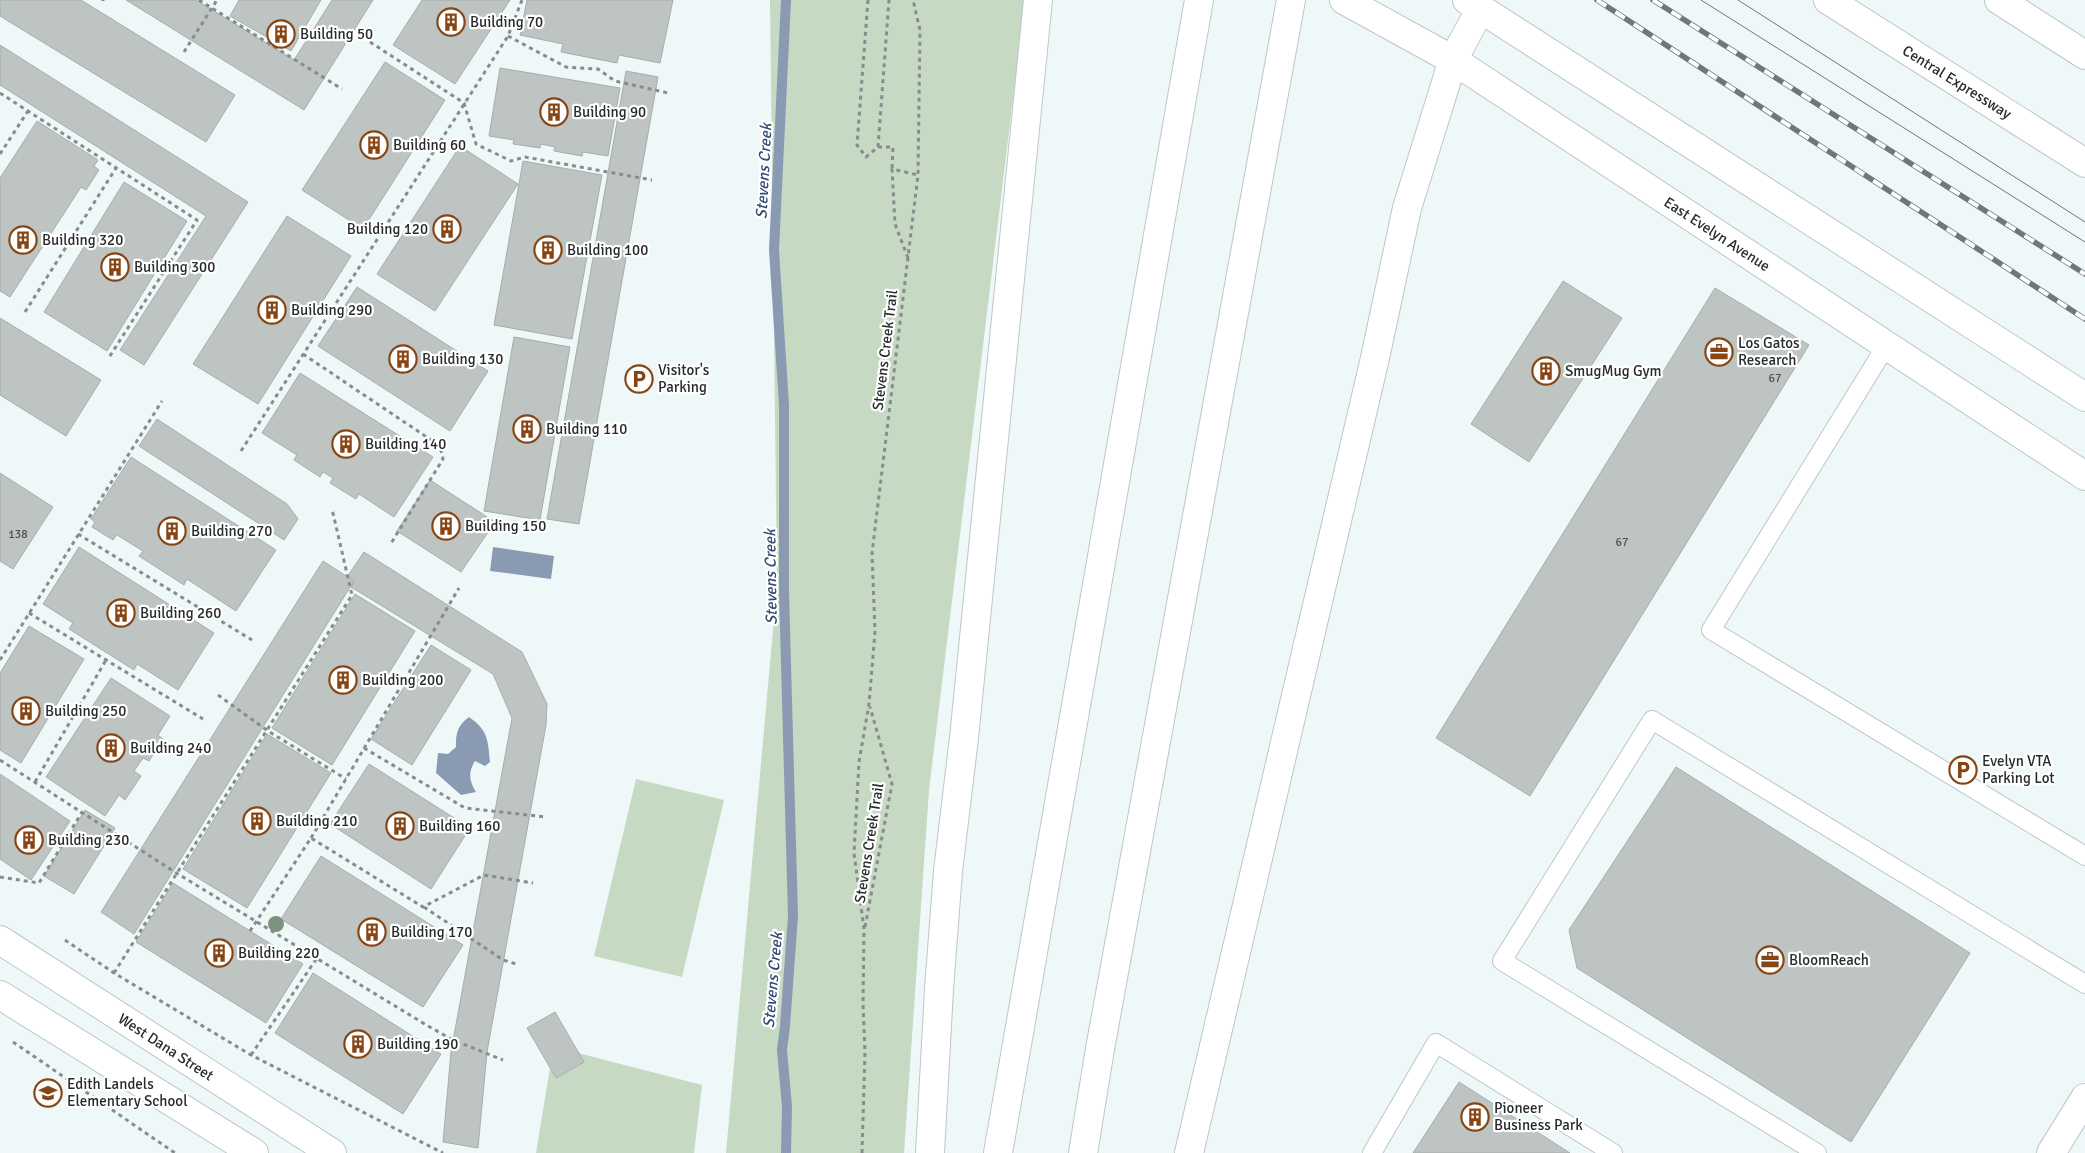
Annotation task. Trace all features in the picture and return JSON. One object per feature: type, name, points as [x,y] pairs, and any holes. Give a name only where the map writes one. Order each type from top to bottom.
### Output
[{"type":"main road","points":[[930,1153],[948,871],[964,738],[1038,0]]},
{"type":"main road","points":[[998,1153],[1199,0]]},
{"type":"main road","points":[[1083,1153],[1103,1030],[1291,0]]},
{"type":"main road","name":"East Evelyn Avenue","points":[[1344,0],[1453,60],[2085,476]]},
{"type":"main road","name":"Central Expressway","points":[[1828,0],[2085,163]]},
{"type":"main road","points":[[1999,0],[2085,56]]},
{"type":"main road","points":[[1190,1153],[1375,358],[1407,208],[1453,60],[1474,4],[2085,398]]},
{"type":"main road","name":"West Dana Street","points":[[0,940],[332,1153]]},
{"type":"main road","points":[[0,995],[254,1153]]},
{"type":"main road","points":[[2050,1153],[2083,1105]]},
{"type":"lane","points":[[1886,346],[1711,630],[2085,856]]},
{"type":"lane","points":[[1817,1153],[1502,961],[1652,720],[2085,984]]},
{"type":"lane","points":[[1372,1153],[1436,1043],[1613,1153]]},
{"type":"path","points":[[199,0],[342,89]]},
{"type":"path","points":[[184,52],[217,0]]},
{"type":"path","points":[[241,452],[508,36],[522,0]]},
{"type":"path","points":[[868,0],[857,145],[866,157],[878,147],[893,147],[892,169],[895,224],[908,258]]},
{"type":"path","points":[[878,147],[889,0]]},
{"type":"path","name":"Stevens Creek Trail","points":[[862,1153],[865,1052],[863,1004],[864,929],[854,853],[859,762],[869,704],[875,632],[872,553],[918,175],[920,30],[913,0]]},
{"type":"path","points":[[508,36],[566,67],[598,69],[615,81],[668,93]]},
{"type":"path","points":[[370,42],[464,103],[476,144],[511,161],[525,157],[652,180]]},
{"type":"path","points":[[0,93],[197,220],[108,359]]},
{"type":"path","points":[[0,154],[28,111]]},
{"type":"path","points":[[25,312],[116,168]]},
{"type":"path","points":[[892,169],[918,175]]},
{"type":"path","points":[[303,354],[440,446],[443,459],[390,545]]},
{"type":"path","points":[[0,660],[162,401]]},
{"type":"path","points":[[114,973],[352,595],[332,509]]},
{"type":"path","points":[[78,534],[252,640]]},
{"type":"path","points":[[250,931],[311,838],[459,588]]},
{"type":"path","points":[[29,613],[203,719]]},
{"type":"path","points":[[35,782],[106,660]]},
{"type":"path","points":[[218,695],[268,730],[346,779]]},
{"type":"path","name":"Stevens Creek Trail","points":[[864,929],[892,784],[869,704]]},
{"type":"path","points":[[364,748],[465,808],[546,817]]},
{"type":"path","points":[[0,760],[178,874],[453,1040],[503,1060]]},
{"type":"path","points":[[0,877],[39,883],[82,812]]},
{"type":"path","points":[[311,838],[423,907],[503,960],[516,964]]},
{"type":"path","points":[[423,907],[484,875],[532,883]]},
{"type":"path","points":[[65,940],[114,973],[251,1055],[443,1153]]},
{"type":"path","points":[[251,1055],[317,958]]},
{"type":"path","points":[[8,1039],[175,1153]]},
{"type":"green space","points":[[770,0],[1025,0],[929,790],[904,1153],[726,1153],[777,585]]},
{"type":"green space","points":[[636,779],[724,800],[682,977],[594,956]]},
{"type":"green space","points":[[578,1053],[702,1085],[694,1153],[536,1153],[550,1068],[556,1078],[584,1062]]},
{"type":"water","points":[[493,547],[554,556],[551,579],[490,571]]},
{"type":"water","points":[[469,717],[480,726],[486,736],[490,762],[485,766],[475,761],[470,776],[476,792],[461,795],[436,773],[438,753],[448,754],[456,747],[458,730]]},
{"type":"building","points":[[0,0],[81,0],[235,95],[206,142],[0,16]]},
{"type":"building","points":[[126,0],[196,0],[294,60],[332,0],[373,0],[304,110]]},
{"type":"building","name":"Building 50","points":[[239,0],[321,0],[291,51],[230,16]]},
{"type":"building","name":"Building 70","points":[[422,0],[510,0],[455,84],[393,45]]},
{"type":"building","points":[[527,0],[673,0],[660,63],[619,55],[617,63],[561,52],[563,44],[520,35]]},
{"type":"building","points":[[0,45],[248,202],[144,365],[120,350],[206,216],[0,85]]},
{"type":"building","name":"Building 60","points":[[385,62],[445,100],[363,229],[302,190]]},
{"type":"building","name":"Building 90","points":[[500,68],[620,88],[608,156],[583,152],[582,156],[554,151],[555,147],[541,144],[540,148],[513,144],[514,140],[489,136]]},
{"type":"building","points":[[626,71],[658,77],[579,524],[547,519]]},
{"type":"building","name":"Building 320","points":[[37,121],[98,160],[94,166],[99,170],[86,190],[81,187],[10,297],[0,291],[0,178]]},
{"type":"building","name":"Building 120","points":[[460,146],[518,184],[435,311],[377,274]]},
{"type":"building","name":"Building 100","points":[[523,161],[602,175],[572,339],[494,325]]},
{"type":"building","name":"Building 300","points":[[124,182],[187,221],[107,351],[44,312]]},
{"type":"building","name":"Building 290","points":[[287,216],[351,256],[258,404],[193,364]]},
{"type":"building","name":"SmugMug Gym","points":[[1563,281],[1622,318],[1529,462],[1471,424]]},
{"type":"building","name":"Building 130","points":[[357,287],[488,371],[450,431],[318,346]]},
{"type":"building","points":[[1715,288],[1809,345],[1530,796],[1436,738]]},
{"type":"building","points":[[0,318],[101,380],[66,436],[0,395]]},
{"type":"building","name":"Building 110","points":[[514,337],[570,347],[540,520],[484,511]]},
{"type":"building","name":"Building 140","points":[[300,373],[433,457],[394,517],[359,494],[356,499],[330,483],[333,478],[323,472],[320,477],[294,460],[297,455],[262,433]]},
{"type":"building","points":[[157,419],[287,504],[298,519],[284,540],[139,446]]},
{"type":"building","name":"Building 270","points":[[131,457],[276,550],[236,611],[187,579],[184,585],[139,556],[143,551],[117,535],[113,540],[92,527],[95,522],[91,519]]},
{"type":"building","points":[[0,473],[53,507],[13,569],[0,561]]},
{"type":"building","name":"Building 150","points":[[430,480],[495,522],[461,572],[397,531]]},
{"type":"building","name":"Building 260","points":[[79,547],[214,633],[178,690],[137,664],[134,670],[69,629],[73,623],[43,604]]},
{"type":"building","points":[[364,552],[522,652],[547,704],[546,725],[487,1052],[478,1148],[443,1142],[451,1052],[512,718],[493,674],[351,587],[354,581],[347,577]]},
{"type":"building","points":[[323,561],[354,581],[134,934],[101,912]]},
{"type":"building","name":"Building 200","points":[[355,594],[415,631],[332,765],[272,728]]},
{"type":"building","name":"Building 250","points":[[29,626],[84,659],[21,763],[0,750],[0,673]]},
{"type":"building","points":[[431,645],[471,670],[412,765],[371,739]]},
{"type":"building","name":"Building 240","points":[[111,678],[170,716],[158,735],[163,739],[149,761],[143,758],[134,771],[141,776],[125,800],[119,795],[105,816],[46,777]]},
{"type":"building","name":"Building 210","points":[[267,734],[331,773],[247,908],[183,869]]},
{"type":"building","name":"Building 160","points":[[369,764],[470,828],[431,889],[330,824]]},
{"type":"building","name":"BloomReach","points":[[1676,767],[1970,953],[1851,1142],[1577,968],[1569,930]]},
{"type":"building","name":"Building 230","points":[[0,774],[70,821],[31,880],[0,859]]},
{"type":"building","points":[[85,810],[115,828],[74,894],[44,876]]},
{"type":"building","name":"Building 170","points":[[321,856],[463,945],[423,1007],[281,919]]},
{"type":"building","name":"Building 220","points":[[173,883],[303,964],[266,1023],[136,942]]},
{"type":"building","name":"Building 190","points":[[313,973],[441,1054],[403,1114],[275,1033]]},
{"type":"building","points":[[555,1012],[584,1062],[556,1078],[527,1028]]},
{"type":"building","name":"Pioneer Business Park","points":[[1459,1082],[1570,1153],[1413,1153]]},
{"type":"waterway","name":"Stevens Creek","points":[[786,0],[774,250],[784,405],[784,592],[793,916],[782,1050],[787,1107],[786,1153]]},
{"type":"tram line","points":[[1701,0],[2085,242]]},
{"type":"tram line","points":[[1738,0],[2085,222]]},
{"type":"railway","points":[[1597,0],[2085,319]]},
{"type":"railway","points":[[1653,0],[2085,274]]},
{"type":"place","name":"Building 70","points":[[451,22]]},
{"type":"place","name":"Building 50","points":[[281,34]]},
{"type":"place","name":"Building 90","points":[[554,112]]},
{"type":"place","name":"Building 60","points":[[374,145]]},
{"type":"place","name":"Building 120","points":[[447,229]]},
{"type":"place","name":"Building 320","points":[[23,240]]},
{"type":"place","name":"Building 100","points":[[548,250]]},
{"type":"place","name":"Building 300","points":[[115,267]]},
{"type":"place","name":"Building 290","points":[[272,310]]},
{"type":"place","name":"Los Gatos Research","points":[[1719,352]]},
{"type":"place","name":"Building 130","points":[[403,359]]},
{"type":"place","name":"SmugMug Gym","points":[[1546,371]]},
{"type":"place","name":"Visitor's Parking","points":[[639,379]]},
{"type":"place","name":"Building 110","points":[[527,429]]},
{"type":"place","name":"Building 140","points":[[346,444]]},
{"type":"place","name":"Building 150","points":[[446,526]]},
{"type":"place","name":"Building 270","points":[[172,531]]},
{"type":"place","name":"Building 260","points":[[121,613]]},
{"type":"place","name":"Building 200","points":[[343,680]]},
{"type":"place","name":"Building 250","points":[[26,711]]},
{"type":"place","name":"Building 240","points":[[111,748]]},
{"type":"place","name":"Evelyn VTA Parking Lot","points":[[1963,770]]},
{"type":"place","name":"Building 210","points":[[257,821]]},
{"type":"place","name":"Building 160","points":[[400,826]]},
{"type":"place","name":"Building 230","points":[[29,840]]},
{"type":"place","name":"Building 170","points":[[372,932]]},
{"type":"place","name":"Building 220","points":[[219,953]]},
{"type":"place","name":"BloomReach","points":[[1770,960]]},
{"type":"place","name":"Building 190","points":[[358,1044]]},
{"type":"place","name":"Edith Landels Elementary School","points":[[48,1093]]},
{"type":"place","name":"Pioneer Business Park","points":[[1475,1117]]}]
